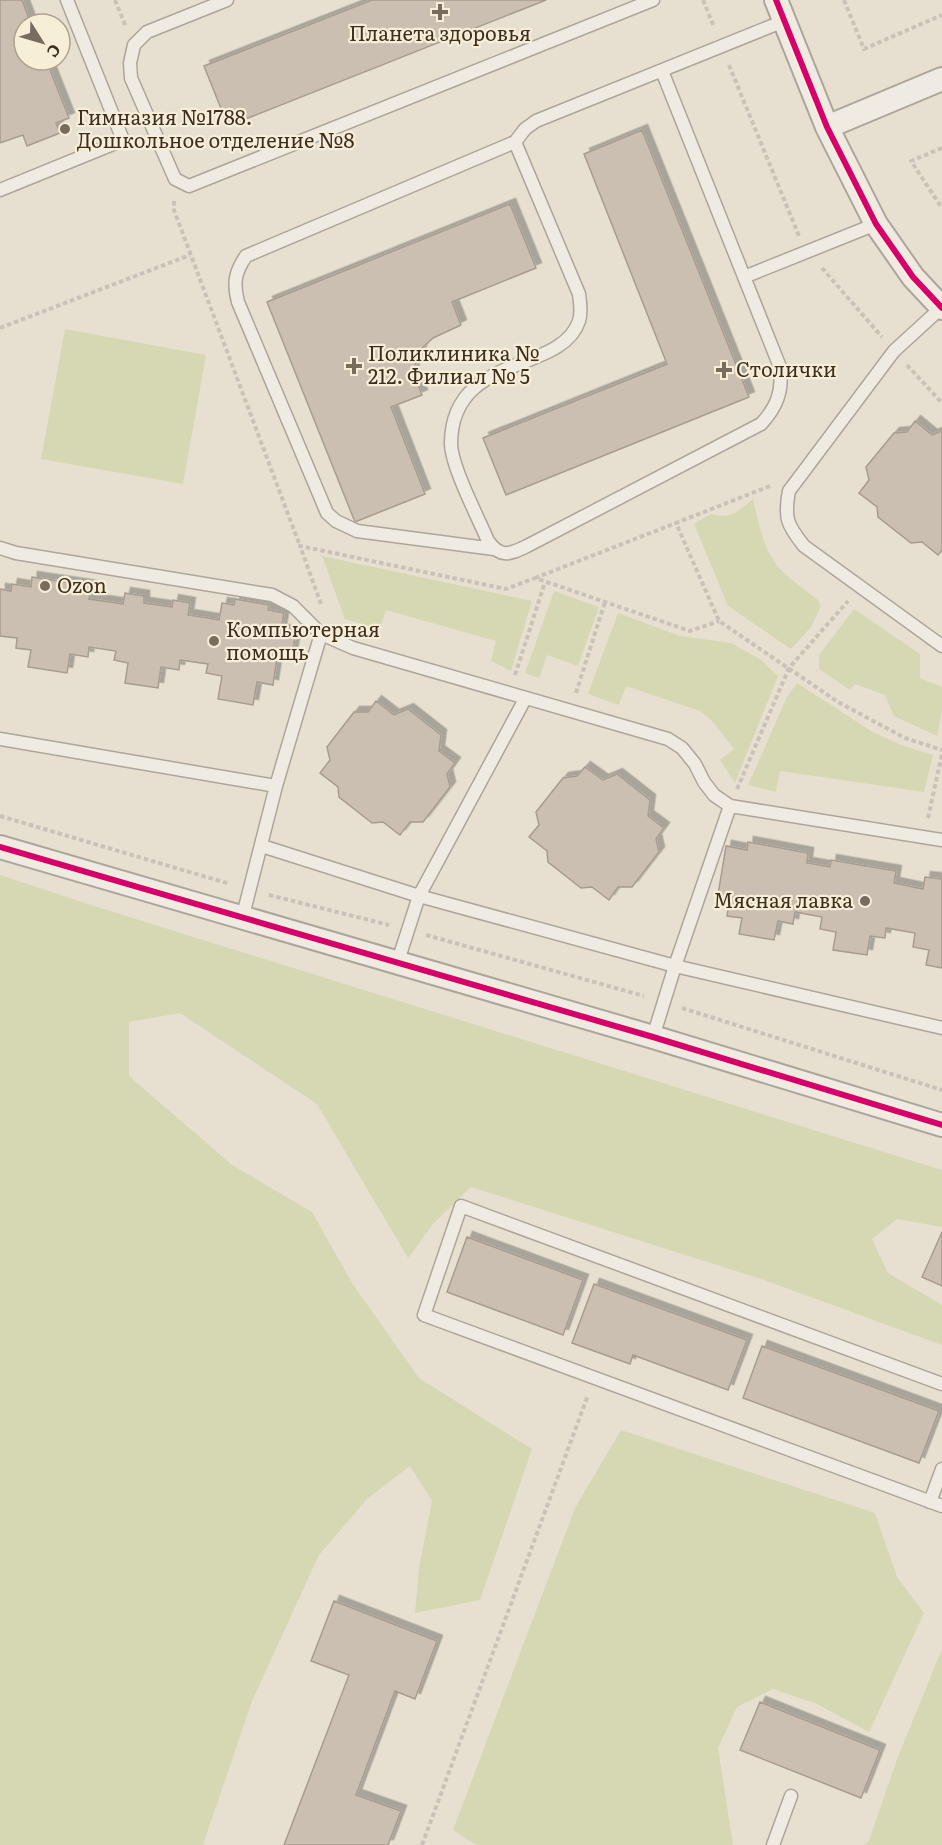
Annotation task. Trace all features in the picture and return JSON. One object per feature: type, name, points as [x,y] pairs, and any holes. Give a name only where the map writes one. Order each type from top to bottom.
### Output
[{"type":"street","points":[[776,0],[827,127],[876,224],[913,277],[942,308]]},
{"type":"street","points":[[827,127],[942,79]]},
{"type":"street","points":[[0,847],[653,1037],[942,1125]]},
{"type":"lane","points":[[0,190],[123,140],[68,0]]},
{"type":"lane","points":[[227,0],[147,32],[134,45],[130,63],[131,78],[176,179],[189,186],[651,0]]},
{"type":"lane","points":[[494,549],[357,531],[336,521],[327,513],[238,302],[235,278],[238,267],[246,256],[515,142],[525,129],[536,122],[784,21]]},
{"type":"lane","points":[[515,142],[579,294],[581,309],[579,322],[571,336],[556,347],[495,373],[480,382],[468,395],[454,421],[451,443],[454,460],[488,541],[500,553],[510,554],[761,424],[772,413],[778,399],[782,383],[780,367],[662,71]]},
{"type":"lane","points":[[744,277],[876,224]]},
{"type":"lane","points":[[942,308],[894,351],[789,491],[785,510],[789,527],[804,546],[942,646]]},
{"type":"lane","points":[[0,548],[16,554],[272,595],[294,606],[321,634],[334,642],[668,739],[682,748],[714,795],[730,806],[942,840]]},
{"type":"lane","points":[[242,919],[276,786],[321,634]]},
{"type":"lane","points":[[397,964],[419,896],[525,699]]},
{"type":"lane","points":[[0,739],[276,786]]},
{"type":"lane","points":[[653,1037],[730,806]]},
{"type":"lane","points":[[262,846],[419,896],[675,966],[942,1028]]},
{"type":"lane","points":[[942,1384],[461,1206],[424,1315],[936,1504],[942,1470]]},
{"type":"lane","points":[[773,1845],[791,1796]]},
{"type":"path","points":[[703,0],[796,230],[808,252],[942,403]]},
{"type":"path","points":[[844,0],[864,49],[942,15]]},
{"type":"path","points":[[942,148],[911,161],[942,208]]},
{"type":"path","points":[[176,179],[174,210],[334,642]]},
{"type":"path","points":[[0,328],[190,255]]},
{"type":"path","points":[[300,546],[506,589],[778,483],[789,491]]},
{"type":"path","points":[[676,523],[719,621],[838,702],[905,738],[942,752],[924,837]]},
{"type":"path","points":[[535,578],[690,632],[719,621]]},
{"type":"path","points":[[509,694],[545,582]]},
{"type":"path","points":[[730,806],[789,668],[860,587]]},
{"type":"path","points":[[570,711],[605,602]]},
{"type":"path","points":[[0,816],[250,890],[408,930],[664,1002],[942,1090]]},
{"type":"path","points":[[422,1845],[594,1377]]},
{"type":"green space","points":[[65,329],[206,355],[183,484],[41,459]]},
{"type":"green space","points":[[753,499],[762,536],[775,562],[785,574],[818,600],[821,606],[811,627],[791,649],[728,606],[694,524],[711,514],[724,516],[734,513]]},
{"type":"green space","points":[[322,556],[532,601],[511,671],[491,661],[496,641],[386,610],[380,629],[345,619]]},
{"type":"green space","points":[[554,591],[599,607],[578,666],[547,655],[539,678],[525,673]]},
{"type":"green space","points":[[854,609],[920,654],[920,678],[942,687],[942,711],[937,736],[894,716],[885,695],[855,684],[850,690],[819,669],[819,655]]},
{"type":"green space","points":[[618,613],[680,636],[731,643],[760,659],[778,676],[735,783],[720,760],[734,749],[714,723],[700,711],[626,686],[619,705],[588,694]]},
{"type":"green space","points":[[797,683],[871,731],[901,745],[933,755],[924,792],[780,771],[776,792],[748,785],[787,697]]},
{"type":"green space","points":[[0,875],[942,1170],[942,1227],[897,1219],[872,1239],[888,1273],[942,1305],[942,1345],[761,1279],[471,1187],[433,1224],[408,1258],[317,1104],[180,1013],[129,1022],[129,1076],[232,1165],[312,1212],[352,1283],[419,1378],[532,1449],[480,1600],[415,1613],[419,1568],[432,1501],[410,1466],[367,1499],[319,1555],[252,1701],[203,1845],[0,1845]]},
{"type":"green space","points":[[621,1430],[875,1513],[897,1577],[924,1613],[869,1732],[817,1704],[773,1689],[737,1707],[718,1748],[733,1845],[476,1845],[453,1830],[575,1508]]},
{"type":"green space","points":[[942,1649],[942,1845],[864,1845],[869,1841],[897,1759]]},
{"type":"building","points":[[0,0],[22,0],[26,12],[12,12],[12,72],[51,72],[69,118],[56,123],[60,133],[27,146],[23,135],[0,143]]},
{"type":"building","points":[[372,0],[546,0],[228,126],[204,66]]},
{"type":"building","points":[[642,130],[749,397],[506,495],[483,438],[667,364],[584,154]]},
{"type":"building","name":"Поликлиника № 212. Филиал № 5","points":[[510,204],[536,268],[452,302],[461,325],[433,338],[423,347],[417,359],[413,372],[422,395],[391,407],[425,494],[355,522],[267,302]]},
{"type":"building","points":[[915,421],[932,435],[942,431],[942,550],[938,555],[922,542],[911,543],[878,517],[877,507],[859,493],[869,480],[866,467],[894,433],[907,432]]},
{"type":"building","points":[[32,577],[91,586],[89,599],[123,604],[125,593],[144,596],[144,603],[172,607],[173,600],[190,603],[188,615],[219,620],[222,603],[234,605],[235,599],[269,605],[268,610],[284,613],[281,630],[296,632],[291,660],[277,658],[273,685],[257,682],[253,705],[218,699],[222,676],[206,673],[208,664],[180,660],[179,670],[161,667],[158,688],[125,683],[128,663],[114,660],[116,651],[89,647],[88,657],[70,654],[67,673],[28,667],[31,650],[16,648],[17,638],[0,636],[0,589],[11,591],[12,584],[31,587]]},
{"type":"building","points":[[376,701],[394,715],[408,709],[441,735],[439,751],[455,763],[447,774],[450,787],[423,822],[410,822],[400,835],[383,822],[372,823],[339,797],[338,787],[320,773],[330,760],[327,747],[354,712],[368,712]]},
{"type":"building","points":[[585,767],[603,780],[617,774],[650,800],[648,816],[664,828],[656,839],[659,852],[632,887],[618,887],[609,900],[592,887],[581,888],[548,862],[547,851],[529,837],[539,825],[536,812],[563,778],[577,776]]},
{"type":"building","points":[[748,842],[808,853],[807,863],[830,867],[831,860],[896,871],[894,883],[923,889],[925,877],[942,879],[942,968],[926,965],[929,950],[913,947],[915,933],[886,928],[885,938],[870,936],[867,955],[833,950],[836,932],[820,929],[822,917],[795,912],[793,924],[778,921],[774,940],[739,934],[742,918],[727,916],[729,903],[717,901],[726,846],[747,850]]},
{"type":"building","points":[[942,1232],[942,1286],[922,1277]]},
{"type":"building","points":[[467,1237],[583,1280],[563,1335],[447,1292]]},
{"type":"building","points":[[594,1284],[747,1340],[728,1390],[633,1355],[630,1364],[572,1343]]},
{"type":"building","points":[[762,1346],[939,1411],[919,1463],[743,1398]]},
{"type":"building","points":[[334,1601],[437,1641],[415,1699],[395,1691],[356,1795],[401,1811],[388,1845],[284,1845],[349,1675],[311,1661]]},
{"type":"building","points":[[760,1702],[880,1750],[861,1798],[740,1750]]},
{"type":"cycle path","points":[[776,0],[827,127],[876,224],[913,277],[942,308]]},
{"type":"cycle path","points":[[0,847],[653,1037],[942,1125]]},
{"type":"place","name":"Планета здоровья","points":[[440,12]]},
{"type":"place","name":"Гимназия №1788. Дошкольное отделение №8","points":[[65,129]]},
{"type":"place","name":"Поликлиника № 212. Филиал № 5","points":[[354,366]]},
{"type":"place","name":"Столички","points":[[724,370]]},
{"type":"place","name":"Ozon","points":[[45,586]]},
{"type":"place","name":"Компьютерная помощь","points":[[214,641]]},
{"type":"place","name":"Мясная лавка","points":[[865,901]]}]
